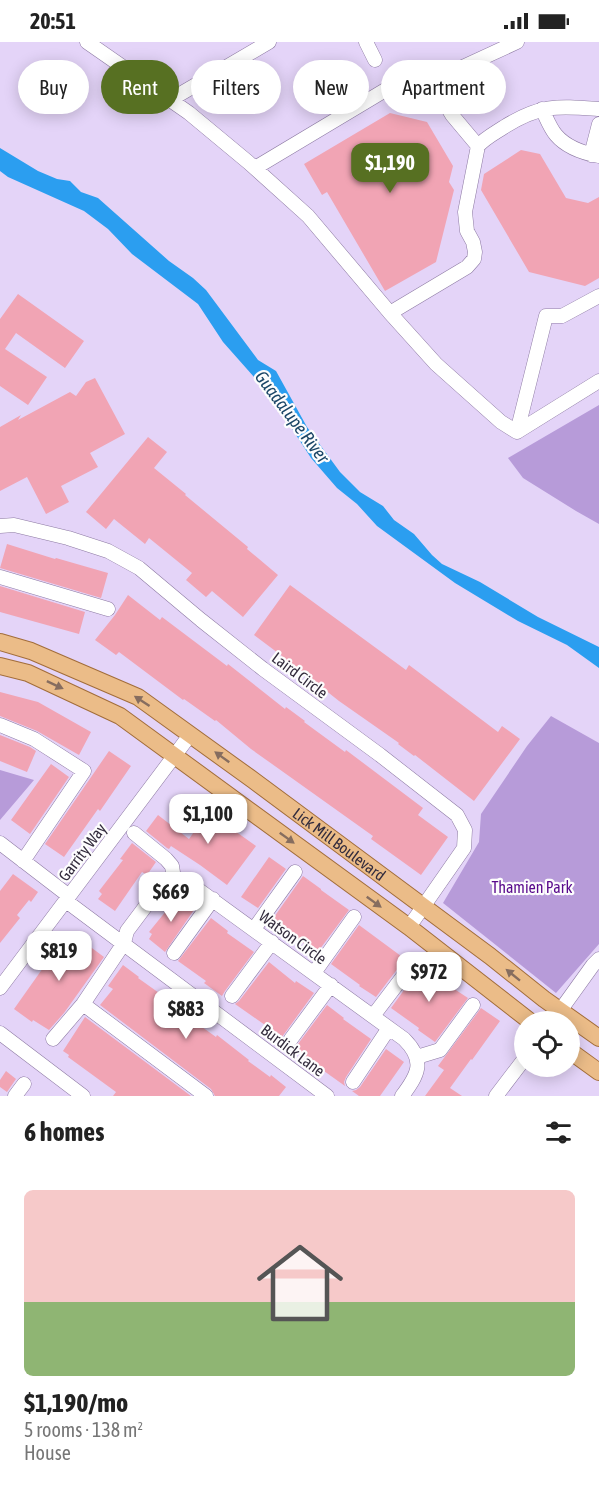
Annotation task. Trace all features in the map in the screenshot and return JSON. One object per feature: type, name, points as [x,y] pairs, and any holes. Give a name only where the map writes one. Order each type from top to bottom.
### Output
[{"type":"main road","name":"Lick Mill Boulevard","points":[[0,642],[31,651],[138,698],[490,956],[550,1011]]},
{"type":"main road","name":"Lick Mill Boulevard","points":[[0,666],[28,673],[120,716],[409,927],[517,1011]]},
{"type":"main road","name":"Lick Mill Boulevard","points":[[580,1028],[599,1038]]},
{"type":"main road","points":[[580,1058],[599,1072]]},
{"type":"street","points":[[87,42],[116,60]]},
{"type":"street","points":[[179,95],[269,42]]},
{"type":"street","points":[[366,42],[375,60]]},
{"type":"street","points":[[478,60],[517,42]]},
{"type":"street","points":[[255,168],[381,92]]},
{"type":"street","points":[[179,107],[255,168],[308,216],[436,364],[501,422],[517,432]]},
{"type":"street","points":[[390,313],[467,267],[474,259],[475,252],[467,231],[465,212],[478,146],[484,139],[533,111],[570,107],[599,109]]},
{"type":"street","points":[[542,109],[556,135],[572,147],[595,155],[599,124]]},
{"type":"street","points":[[451,114],[478,146]]},
{"type":"street","points":[[517,432],[546,315],[562,316],[599,296]]},
{"type":"street","points":[[517,432],[599,381]]},
{"type":"street","name":"Laird Circle","points":[[0,526],[14,525],[78,542],[108,551],[140,568],[219,634],[457,815],[465,830],[464,848],[409,927]]},
{"type":"street","points":[[0,577],[108,609]]},
{"type":"street","points":[[0,725],[34,740],[84,771],[23,861]]},
{"type":"street","name":"Garrity Way","points":[[0,988],[190,735]]},
{"type":"street","points":[[53,1039],[83,1004],[124,943],[128,930],[163,884],[174,879],[172,866],[166,859],[134,833]]},
{"type":"street","name":"Burdick Lane","points":[[0,843],[124,943],[327,1096]]},
{"type":"street","points":[[254,929],[295,872]]},
{"type":"street","name":"Watson Circle","points":[[174,879],[185,880],[331,985],[412,1046],[417,1057]]},
{"type":"street","points":[[174,953],[213,900]]},
{"type":"street","points":[[314,973],[354,917]]},
{"type":"street","points":[[232,996],[272,942]]},
{"type":"street","points":[[560,1011],[599,959]]},
{"type":"street","points":[[373,1016],[414,962]]},
{"type":"street","points":[[291,1039],[331,985]]},
{"type":"street","points":[[83,1004],[206,1096]]},
{"type":"street","points":[[402,1096],[418,1070],[417,1057],[440,1050],[473,1005]]},
{"type":"street","points":[[353,1082],[389,1028]]},
{"type":"street","points":[[0,1033],[83,1096]]},
{"type":"street","points":[[496,1096],[514,1072]]},
{"type":"street","points":[[15,1096],[24,1084]]},
{"type":"green space","points":[[599,405],[599,524],[523,478],[508,458]]},
{"type":"green space","name":"Thamien Park","points":[[551,716],[599,743],[599,944],[556,993],[443,903],[479,842],[481,814],[527,746]]},
{"type":"green space","points":[[0,770],[34,780],[0,820]]},
{"type":"water","name":"Guadalupe River","points":[[0,148],[38,171],[57,179],[70,181],[81,192],[98,198],[169,261],[193,278],[206,290],[258,360],[276,371],[307,427],[340,472],[360,492],[383,506],[394,520],[414,534],[442,564],[480,582],[538,617],[599,647],[599,668],[567,645],[518,621],[455,583],[377,526],[357,504],[337,488],[311,458],[270,395],[223,342],[198,304],[132,254],[108,229],[84,211],[8,177],[0,171]]},
{"type":"building","points":[[388,114],[427,122],[453,166],[449,182],[454,190],[436,262],[385,291],[327,192],[322,195],[304,164]]},
{"type":"building","points":[[521,150],[540,154],[566,198],[588,203],[599,197],[599,278],[585,286],[529,272],[481,190],[484,174]]},
{"type":"building","points":[[18,294],[84,341],[65,368],[16,333],[5,349],[47,377],[28,405],[0,386],[0,319]]},
{"type":"building","points":[[95,378],[125,434],[90,453],[98,467],[61,486],[69,502],[46,514],[27,477],[0,491],[0,427],[70,392],[76,396],[86,382]]},
{"type":"building","points":[[148,437],[167,452],[154,468],[278,575],[243,617],[212,591],[206,597],[186,580],[192,573],[149,538],[145,544],[114,519],[106,529],[86,512]]},
{"type":"building","points":[[7,544],[108,573],[101,598],[0,568]]},
{"type":"building","points":[[290,585],[406,670],[409,665],[498,732],[502,726],[520,739],[474,801],[300,670],[280,658],[282,656],[254,635]]},
{"type":"building","points":[[0,586],[85,612],[79,634],[0,612]]},
{"type":"building","points":[[128,595],[160,620],[162,617],[227,666],[228,664],[285,709],[286,707],[345,752],[346,750],[423,808],[418,815],[448,837],[421,875],[371,839],[373,836],[251,749],[216,720],[183,700],[119,652],[116,655],[95,640]]},
{"type":"building","points":[[0,692],[38,702],[91,732],[79,755],[37,731],[0,716]]},
{"type":"building","points":[[0,735],[36,751],[27,772],[0,761]]},
{"type":"building","points":[[109,751],[131,766],[64,857],[45,844]]},
{"type":"building","points":[[51,764],[69,777],[30,834],[11,820]]},
{"type":"building","points":[[214,810],[231,821],[228,826],[256,846],[227,885],[171,846],[167,848],[146,831],[158,815],[189,839],[207,813],[210,815]]},
{"type":"building","points":[[132,843],[156,862],[147,875],[142,872],[115,911],[98,899],[102,894],[99,891],[123,860],[120,859]]},
{"type":"building","points":[[269,857],[286,869],[258,908],[241,897]]},
{"type":"building","points":[[13,874],[38,892],[17,915],[20,918],[0,943],[0,891]]},
{"type":"building","points":[[303,876],[349,910],[317,953],[272,920]]},
{"type":"building","points":[[179,895],[196,907],[165,952],[149,939],[152,934],[149,932]]},
{"type":"building","points":[[211,918],[228,931],[227,933],[254,952],[222,996],[178,961]]},
{"type":"building","points":[[359,925],[405,959],[376,997],[331,964]]},
{"type":"building","points":[[73,934],[104,957],[49,1030],[33,1020],[32,1022],[14,1009],[55,951]]},
{"type":"building","points":[[269,962],[295,983],[296,981],[314,993],[282,1037],[235,1004]]},
{"type":"building","points":[[423,964],[440,977],[439,979],[468,998],[435,1042],[391,1008]]},
{"type":"building","points":[[123,965],[176,1005],[188,1017],[216,1037],[217,1035],[248,1061],[286,1087],[279,1096],[215,1096],[211,1089],[100,1005],[113,989],[108,986]]},
{"type":"building","points":[[327,1005],[371,1039],[346,1077],[345,1086],[295,1048]]},
{"type":"building","points":[[481,1008],[500,1021],[450,1088],[462,1096],[425,1096],[444,1070],[438,1066]]},
{"type":"building","points":[[85,1017],[191,1096],[113,1096],[116,1092],[63,1051]]},
{"type":"building","points":[[386,1049],[404,1062],[380,1096],[359,1096],[352,1091],[360,1087]]},
{"type":"building","points":[[6,1071],[16,1079],[7,1092],[0,1087],[0,1080]]}]
